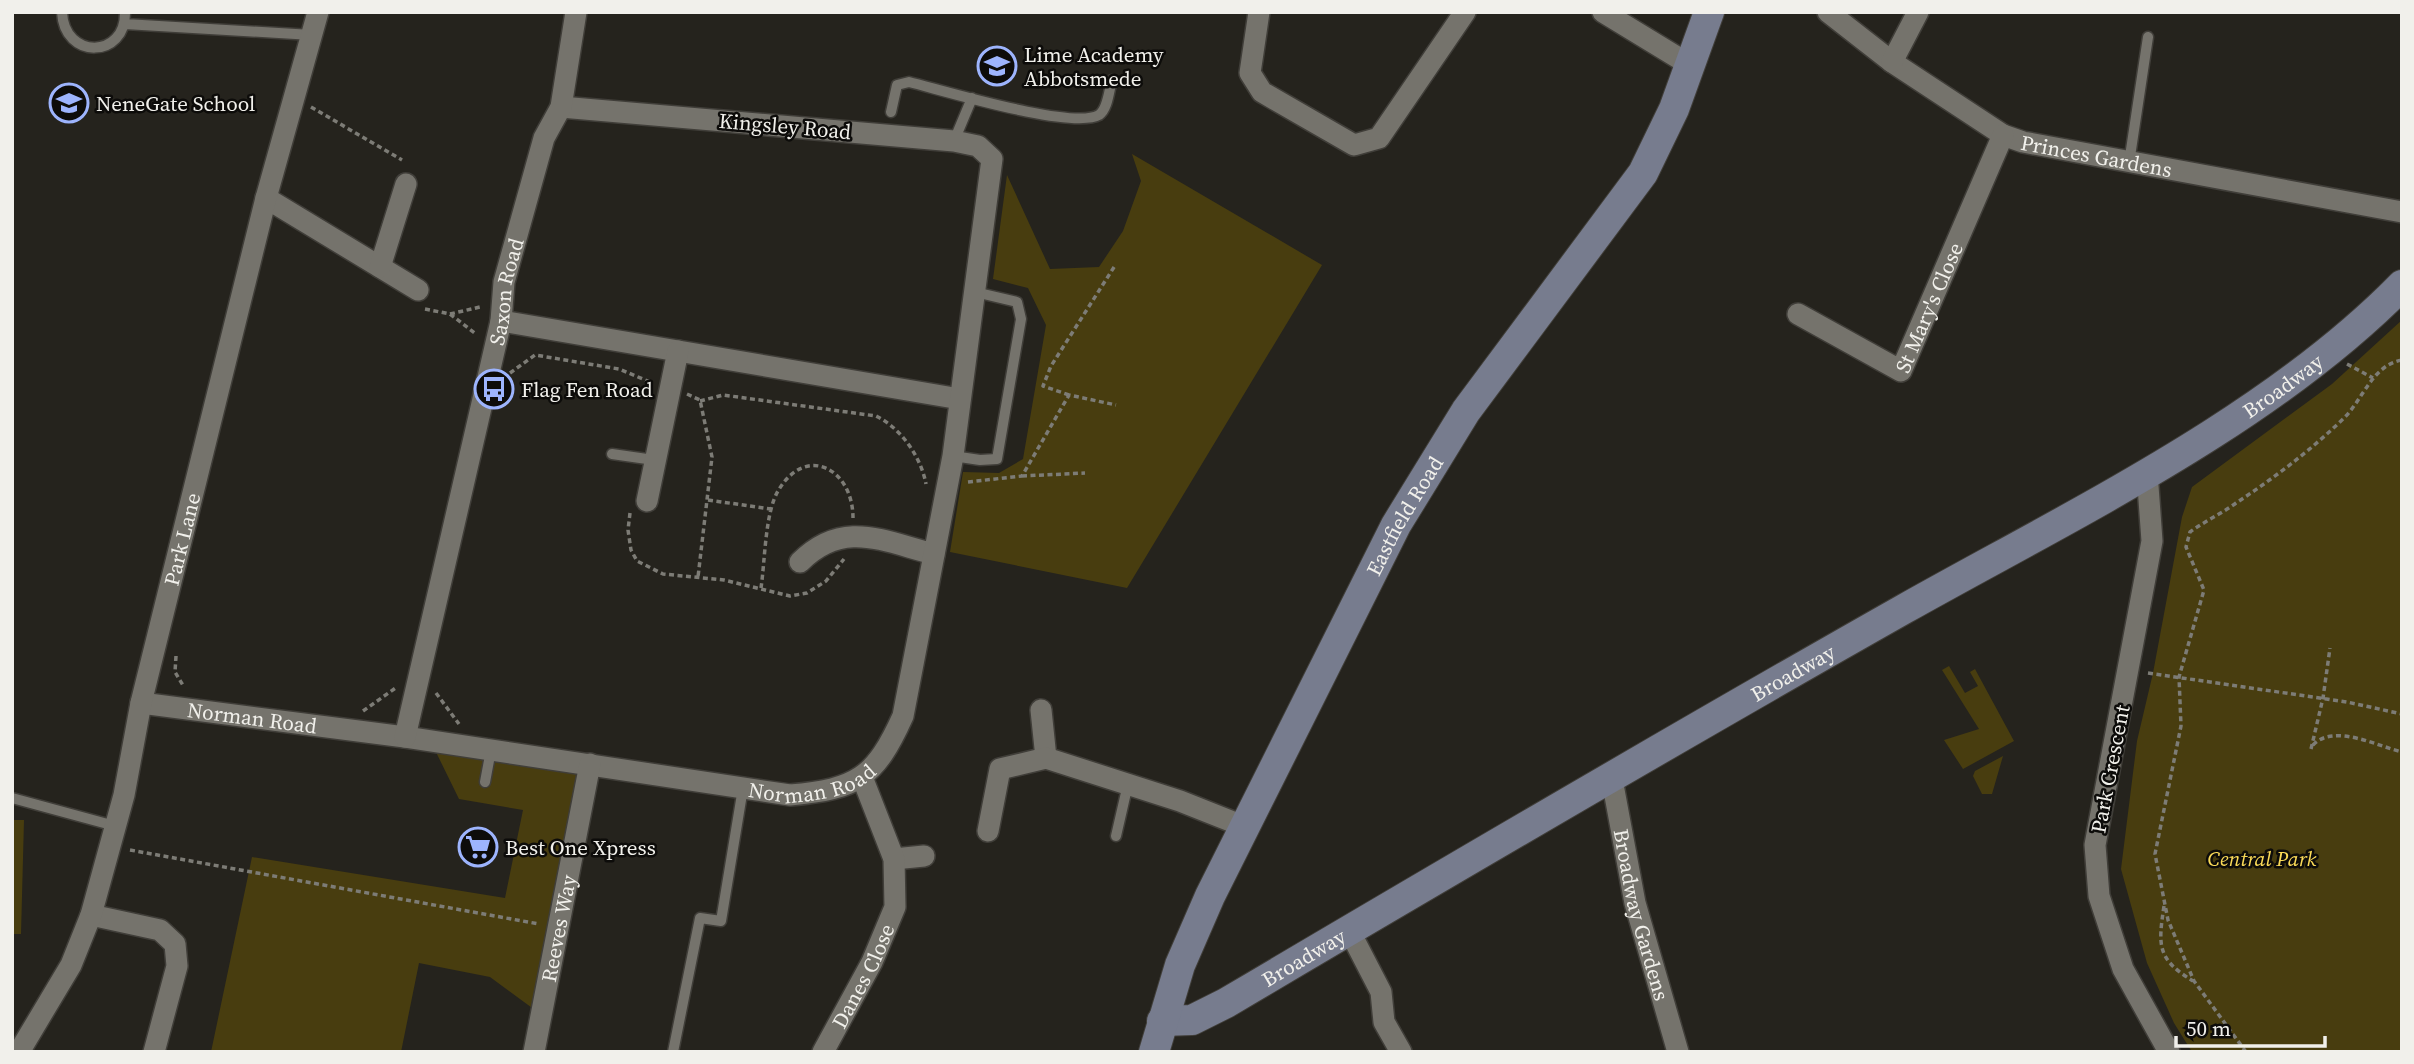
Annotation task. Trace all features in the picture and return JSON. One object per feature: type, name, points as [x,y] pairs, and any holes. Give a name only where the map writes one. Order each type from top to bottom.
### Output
[{"type":"street","name":"Park Lane","points":[[19,1052],[71,965],[91,915],[266,198],[318,12]]},
{"type":"street","name":"Saxon Road","points":[[405,737],[501,321],[504,282],[544,138],[561,107],[576,12]]},
{"type":"street","points":[[1259,12],[1250,72],[1262,92],[1354,145],[1380,138],[1465,12]]},
{"type":"street","points":[[1603,12],[1690,65]]},
{"type":"street","name":"Eastfield Road","points":[[1154,1052],[1180,965],[1243,826],[1396,525],[1466,411],[1643,173],[1674,109],[1709,12]]},
{"type":"street","name":"Princes Gardens","points":[[1828,12],[1892,62],[2003,135],[2129,163],[2402,212]]},
{"type":"street","points":[[1892,62],[1918,12]]},
{"type":"street","name":"Kingsley Road","points":[[561,107],[954,141],[984,149],[992,159],[992,171]]},
{"type":"street","name":"St Mary's Close","points":[[1798,314],[1901,371],[2003,135]]},
{"type":"street","name":"Norman Road","points":[[141,702],[405,737],[790,795],[832,791],[862,777],[885,755],[903,716],[953,456],[992,171]]},
{"type":"street","points":[[380,267],[406,184]]},
{"type":"street","points":[[266,198],[380,267],[417,297]]},
{"type":"street","name":"Broadway","points":[[1162,1021],[1192,1020],[1226,1003],[1611,774],[2141,475],[2258,405],[2373,314],[2402,285]]},
{"type":"street","points":[[501,321],[960,399]]},
{"type":"street","points":[[647,501],[678,351]]},
{"type":"street","name":"Park Crescent","points":[[2141,475],[2148,486],[2152,541],[2095,845],[2099,896],[2123,969],[2169,1052]]},
{"type":"street","points":[[800,562],[816,546],[853,534],[934,554]]},
{"type":"street","points":[[1041,710],[1046,758]]},
{"type":"street","points":[[988,831],[1000,769],[1046,758],[1128,784],[1243,826]]},
{"type":"street","name":"Reeves Way","points":[[534,1052],[590,764]]},
{"type":"street","name":"Broadway Gardens","points":[[1611,774],[1635,903],[1678,1052]]},
{"type":"street","name":"Danes Close","points":[[823,1052],[872,962],[895,907],[894,859],[862,777]]},
{"type":"street","points":[[894,859],[925,855]]},
{"type":"street","points":[[91,915],[160,930],[175,944],[177,966],[154,1052]]},
{"type":"street","points":[[1349,930],[1381,992],[1384,1021],[1401,1052]]},
{"type":"lane","points":[[62,12],[63,23],[73,41],[93,48],[113,41],[125,18],[312,35]]},
{"type":"lane","points":[[2129,163],[2148,37]]},
{"type":"lane","points":[[891,112],[893,93],[904,82],[1006,108],[1077,118],[1097,117],[1103,112],[1112,80]]},
{"type":"lane","points":[[954,141],[972,98]]},
{"type":"lane","points":[[953,456],[980,460],[996,458],[1021,320],[1017,302],[975,292]]},
{"type":"lane","points":[[612,454],[654,460]]},
{"type":"lane","points":[[485,782],[491,750]]},
{"type":"lane","points":[[1116,836],[1128,784]]},
{"type":"lane","points":[[673,1052],[700,918],[721,921],[743,788]]},
{"type":"lane","points":[[12,798],[112,836]]},
{"type":"path","points":[[294,98],[402,160]]},
{"type":"path","points":[[1116,264],[1051,366],[1043,386],[1069,395],[1116,405]]},
{"type":"path","points":[[417,297],[450,314],[481,338]]},
{"type":"path","points":[[450,314],[480,307]]},
{"type":"path","points":[[507,374],[535,355],[619,369],[654,384],[671,386],[700,401],[723,395],[876,416],[892,424],[904,439],[918,461],[926,486]]},
{"type":"path","points":[[2246,1052],[2195,982],[2168,920],[2155,854],[2181,726],[2179,677],[2193,639],[2204,590],[2186,547],[2190,532],[2263,485],[2325,437],[2356,407],[2373,378],[2388,362],[2402,360]]},
{"type":"path","points":[[1022,476],[1069,395]]},
{"type":"path","points":[[698,577],[712,457],[700,401]]},
{"type":"path","points":[[647,501],[631,505],[628,530],[631,550],[637,561],[663,574],[698,577],[761,588],[789,596],[807,593],[827,581],[844,559],[853,534],[854,514],[849,493],[841,478],[832,470],[818,465],[804,467],[790,477],[777,492],[771,509],[761,588]]},
{"type":"path","points":[[948,483],[1085,473]]},
{"type":"path","points":[[708,500],[771,509]]},
{"type":"path","points":[[177,648],[175,672],[184,687],[193,690]]},
{"type":"path","points":[[2330,648],[2323,698],[2311,748],[2317,740],[2342,735],[2402,752]]},
{"type":"path","points":[[2153,674],[2323,698],[2402,714]]},
{"type":"path","points":[[358,715],[401,684]]},
{"type":"path","points":[[430,695],[431,685],[465,732]]},
{"type":"path","points":[[112,836],[558,927]]},
{"type":"path","points":[[2165,901],[2159,943],[2170,967],[2195,982]]},
{"type":"green space","points":[[1132,154],[1322,265],[1127,588],[950,552],[963,472],[999,473],[1023,459],[1046,325],[1028,288],[993,279],[1007,175],[1050,269],[1099,267],[1123,231],[1141,181]]},
{"type":"green space","name":"Central Park","points":[[2402,320],[2402,1052],[2192,1052],[2174,1023],[2147,963],[2121,869],[2137,741],[2153,673],[2182,517],[2192,487],[2332,384]]},
{"type":"green space","points":[[1949,666],[1965,693],[1978,686],[1970,672],[1975,669],[2014,741],[1963,769],[1944,740],[1979,729],[1942,670]]},
{"type":"green space","points":[[433,746],[586,767],[539,1013],[490,977],[419,963],[401,1052],[211,1052],[252,857],[505,898],[523,810],[459,799]]},
{"type":"green space","points":[[2003,756],[1992,794],[1982,794],[1973,776],[1975,771]]},
{"type":"green space","points":[[12,820],[24,820],[21,934],[12,934]]},
{"type":"place","name":"Lime Academy Abbotsmede","points":[[997,66]]},
{"type":"place","name":"NeneGate School","points":[[69,103]]},
{"type":"place","name":"Flag Fen Road","points":[[494,389]]},
{"type":"place","name":"Best One Xpress","points":[[478,847]]}]
